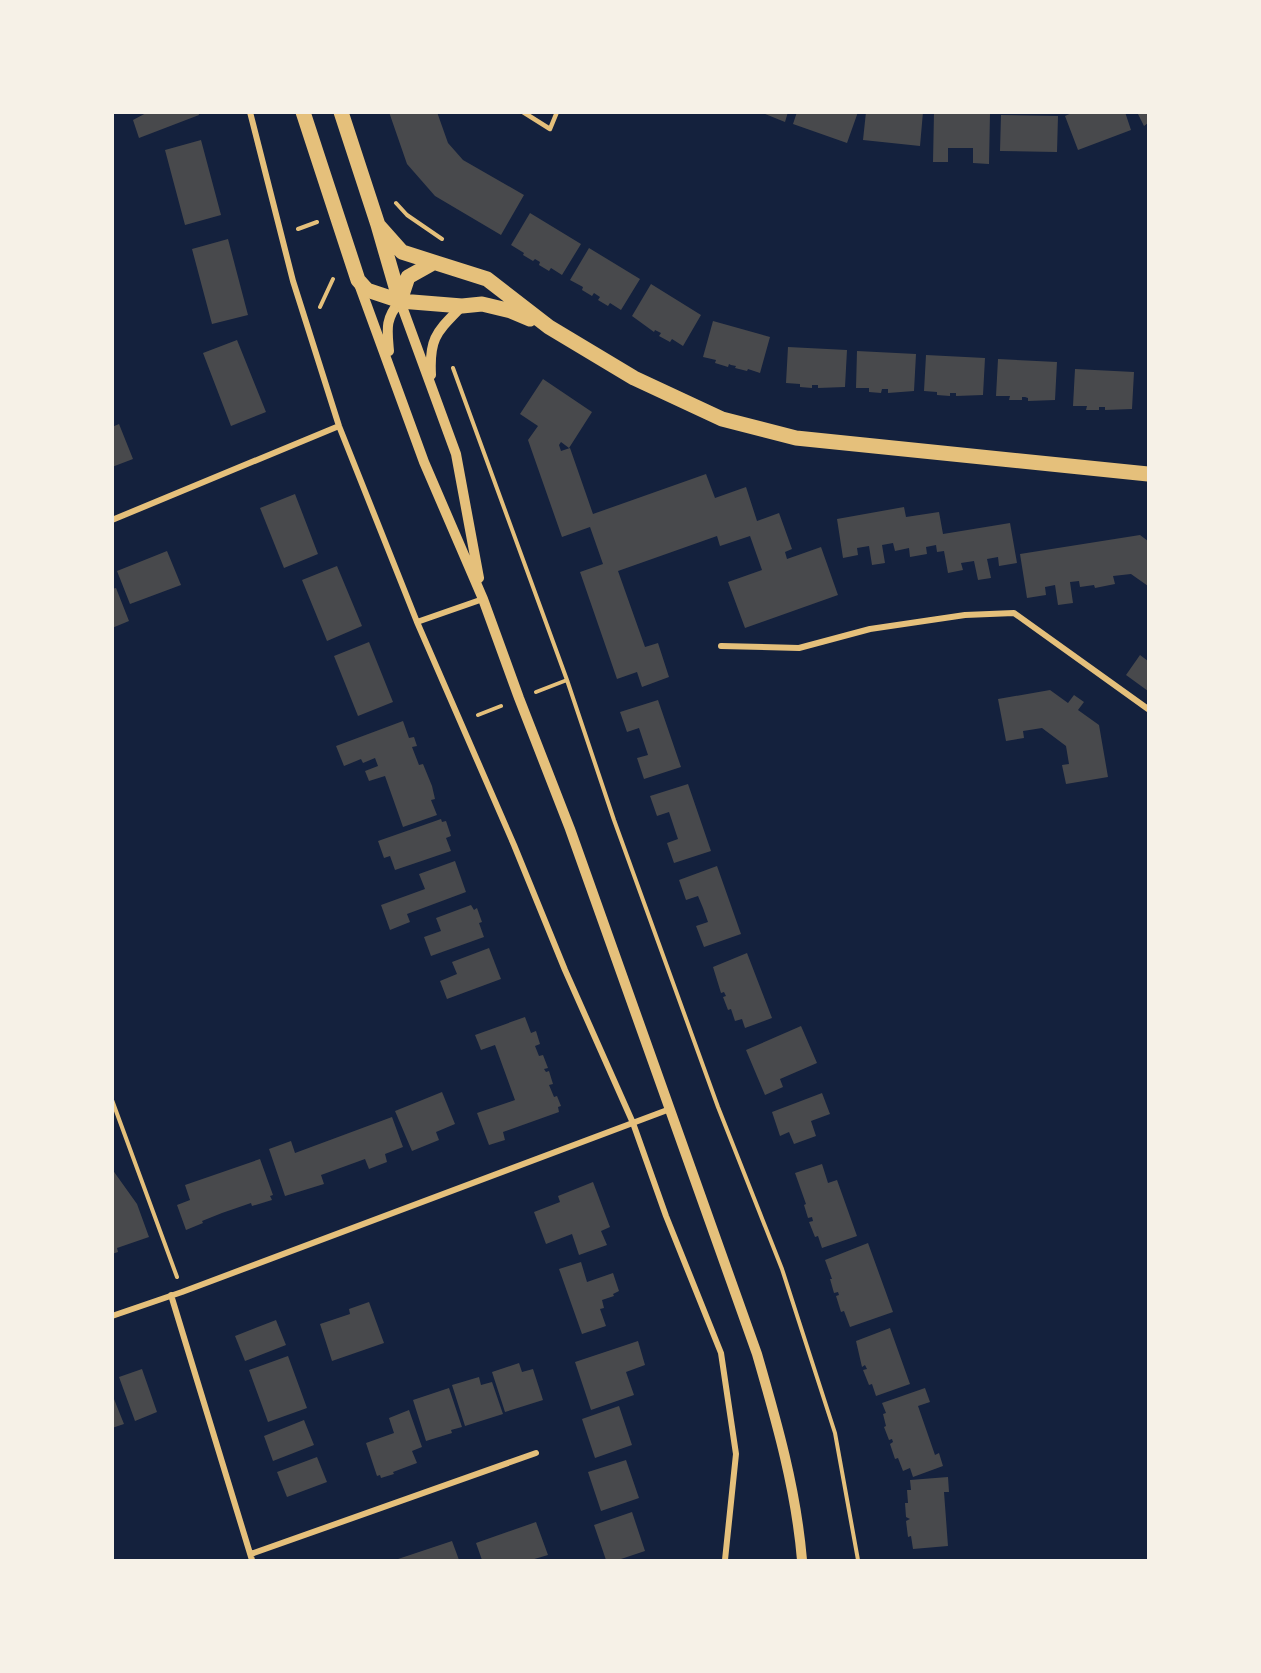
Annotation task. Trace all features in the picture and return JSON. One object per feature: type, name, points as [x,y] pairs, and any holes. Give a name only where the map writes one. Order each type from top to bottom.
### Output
[{"type":"main road","points":[[303,112],[358,280],[367,291],[400,301],[462,306],[482,304],[511,311],[549,327]]},
{"type":"main road","points":[[341,112],[400,301]]},
{"type":"main road","points":[[378,225],[402,252],[487,279],[549,327],[634,378],[722,419],[796,438],[1149,474]]},
{"type":"main road","points":[[400,301],[408,277],[433,263]]},
{"type":"street","points":[[250,112],[293,281],[339,426],[417,622],[565,970],[633,1123],[666,1216],[721,1353],[736,1454],[725,1560]]},
{"type":"street","points":[[358,280],[424,462],[483,599],[570,829],[757,1354],[779,1429],[798,1519],[802,1560]]},
{"type":"street","points":[[390,364],[387,335],[389,314],[400,301],[456,454],[483,599]]},
{"type":"street","points":[[431,385],[430,357],[437,332],[462,306]]},
{"type":"street","points":[[112,520],[339,426]]},
{"type":"street","points":[[417,622],[483,599]]},
{"type":"street","points":[[721,646],[799,648],[870,629],[965,615],[1014,613],[1149,709]]},
{"type":"street","points":[[112,1316],[182,1292],[670,1109]]},
{"type":"street","points":[[171,1296],[251,1557],[536,1453]]},
{"type":"lane","points":[[523,112],[550,129],[557,112]]},
{"type":"path","points":[[393,195],[396,204],[407,215],[448,242]]},
{"type":"path","points":[[318,222],[321,232]]},
{"type":"path","points":[[309,330],[336,275]]},
{"type":"path","points":[[452,364],[714,1096],[782,1269],[835,1433],[858,1560]]},
{"type":"path","points":[[460,723],[567,680]]},
{"type":"path","points":[[112,1100],[182,1292]]},
{"type":"building","points":[[148,112],[198,112],[199,115],[139,138],[133,120]]},
{"type":"building","points":[[389,112],[437,112],[448,143],[463,160],[524,195],[501,235],[435,196],[407,164]]},
{"type":"building","points":[[760,112],[788,112],[785,122]]},
{"type":"building","points":[[797,112],[858,112],[847,143],[793,124]]},
{"type":"building","points":[[866,112],[923,112],[920,146],[863,140]]},
{"type":"building","points":[[934,112],[990,113],[989,164],[973,163],[973,148],[948,148],[948,162],[933,162]]},
{"type":"building","points":[[1074,112],[1125,112],[1131,130],[1078,150],[1065,116]]},
{"type":"building","points":[[1137,112],[1148,112],[1148,123],[1144,126]]},
{"type":"building","points":[[1001,115],[1058,116],[1057,152],[1000,151]]},
{"type":"building","points":[[201,140],[221,215],[185,225],[165,150]]},
{"type":"building","points":[[530,213],[581,244],[562,275],[551,268],[549,271],[539,265],[540,262],[535,259],[533,261],[511,245]]},
{"type":"building","points":[[228,239],[248,315],[212,324],[192,249]]},
{"type":"building","points":[[589,248],[640,279],[621,310],[610,303],[608,306],[598,300],[600,297],[594,293],[592,296],[582,290],[583,287],[570,280]]},
{"type":"building","points":[[651,284],[701,315],[683,346],[672,339],[670,342],[659,336],[661,333],[655,330],[654,332],[632,316]]},
{"type":"building","points":[[713,321],[770,337],[760,373],[735,368],[736,366],[729,364],[728,367],[715,363],[716,360],[703,357]]},
{"type":"building","points":[[237,340],[266,412],[231,426],[203,353]]},
{"type":"building","points":[[788,347],[847,350],[845,387],[818,388],[818,385],[812,385],[812,388],[786,383]]},
{"type":"building","points":[[857,351],[916,354],[914,391],[888,393],[888,389],[882,389],[881,393],[869,392],[869,388],[856,388]]},
{"type":"building","points":[[926,355],[985,358],[983,395],[956,396],[956,393],[950,393],[950,396],[924,391]]},
{"type":"building","points":[[998,359],[1057,362],[1055,400],[1028,401],[1028,398],[1022,397],[1022,400],[1009,400],[1010,396],[996,396]]},
{"type":"building","points":[[1075,369],[1134,372],[1132,409],[1105,410],[1105,407],[1099,407],[1099,410],[1086,410],[1087,406],[1073,406]]},
{"type":"building","points":[[543,379],[592,412],[569,448],[561,442],[559,445],[561,451],[570,448],[593,514],[706,474],[715,498],[746,487],[757,521],[779,513],[792,549],[785,552],[787,559],[821,547],[838,595],[745,628],[728,582],[762,570],[750,536],[720,546],[717,536],[618,571],[645,647],[658,643],[669,677],[642,687],[637,672],[617,679],[580,572],[603,564],[590,527],[562,537],[528,440],[538,426],[520,414]]},
{"type":"building","points":[[119,424],[133,459],[112,467],[112,427]]},
{"type":"building","points":[[295,494],[318,554],[284,568],[260,508]]},
{"type":"building","points":[[904,507],[906,517],[939,512],[943,534],[1010,523],[1017,563],[999,566],[998,557],[987,559],[991,578],[978,580],[974,561],[961,563],[963,570],[948,573],[944,551],[937,552],[936,545],[926,547],[927,554],[910,557],[909,548],[895,551],[893,543],[882,545],[885,563],[872,565],[869,546],[857,548],[858,555],[843,558],[837,519]]},
{"type":"building","points":[[1140,535],[1148,541],[1148,586],[1131,574],[1113,576],[1115,584],[1095,588],[1094,585],[1080,587],[1079,581],[1070,582],[1073,603],[1058,605],[1055,585],[1045,587],[1046,595],[1027,598],[1020,554]]},
{"type":"building","points":[[167,551],[181,585],[130,604],[117,571]]},
{"type":"building","points":[[337,566],[362,626],[327,641],[302,580]]},
{"type":"building","points":[[116,588],[129,621],[112,628],[112,589]]},
{"type":"building","points":[[369,642],[393,702],[358,716],[334,656]]},
{"type":"building","points":[[1140,655],[1148,661],[1148,691],[1126,675]]},
{"type":"building","points":[[1050,690],[1068,703],[1074,695],[1084,702],[1078,710],[1099,725],[1108,777],[1066,784],[1062,765],[1069,764],[1066,746],[1042,728],[1023,731],[1024,738],[1006,741],[998,699]]},
{"type":"building","points":[[658,700],[681,767],[644,779],[637,758],[648,755],[639,728],[627,732],[620,712]]},
{"type":"building","points":[[403,721],[409,738],[414,737],[417,746],[412,747],[419,765],[423,764],[432,786],[435,799],[431,800],[437,815],[403,827],[385,776],[369,781],[365,771],[378,766],[375,758],[363,763],[361,759],[344,766],[336,746]]},
{"type":"building","points":[[688,784],[711,851],[674,863],[667,843],[678,839],[669,812],[657,816],[650,796]]},
{"type":"building","points":[[441,819],[442,822],[446,821],[451,836],[446,838],[451,851],[395,870],[390,856],[384,858],[378,841]]},
{"type":"building","points":[[455,861],[466,892],[407,914],[410,922],[390,930],[381,905],[425,889],[419,874]]},
{"type":"building","points":[[717,866],[741,934],[704,947],[696,926],[708,922],[703,908],[698,896],[686,900],[679,880]]},
{"type":"building","points":[[471,905],[474,910],[477,908],[484,937],[431,956],[424,937],[441,931],[436,918]]},
{"type":"building","points":[[489,948],[501,979],[447,999],[440,981],[457,974],[452,962]]},
{"type":"building","points":[[747,953],[772,1018],[745,1028],[742,1019],[735,1021],[731,1009],[728,1010],[723,997],[726,996],[724,992],[721,993],[713,967]]},
{"type":"building","points":[[525,1017],[531,1033],[536,1031],[540,1044],[535,1046],[539,1056],[543,1055],[548,1068],[544,1069],[546,1072],[549,1071],[553,1084],[549,1085],[561,1106],[558,1107],[559,1112],[503,1132],[505,1140],[489,1145],[477,1113],[515,1100],[495,1045],[481,1050],[475,1035]]},
{"type":"building","points":[[801,1026],[817,1063],[780,1079],[783,1087],[765,1095],[746,1050]]},
{"type":"building","points":[[442,1092],[455,1124],[436,1132],[439,1140],[412,1151],[395,1111]]},
{"type":"building","points":[[822,1093],[830,1114],[811,1121],[816,1136],[794,1144],[789,1132],[780,1136],[772,1112]]},
{"type":"building","points":[[392,1117],[403,1147],[385,1154],[387,1162],[369,1169],[365,1159],[321,1175],[324,1184],[285,1196],[269,1149],[291,1141],[295,1153]]},
{"type":"building","points":[[260,1159],[273,1195],[270,1196],[272,1200],[252,1206],[251,1203],[222,1213],[186,1230],[177,1205],[190,1200],[185,1185]]},
{"type":"building","points":[[822,1164],[828,1183],[837,1180],[857,1236],[822,1248],[809,1222],[813,1221],[812,1217],[808,1218],[804,1205],[806,1204],[795,1173]]},
{"type":"building","points":[[112,1169],[137,1204],[149,1237],[117,1248],[118,1252],[112,1254]]},
{"type":"building","points":[[593,1182],[610,1227],[601,1231],[607,1245],[579,1255],[572,1234],[546,1244],[534,1212],[560,1202],[558,1196]]},
{"type":"building","points":[[868,1243],[893,1312],[850,1327],[844,1311],[841,1312],[836,1296],[839,1295],[838,1292],[834,1293],[825,1260]]},
{"type":"building","points":[[581,1262],[587,1282],[613,1273],[619,1291],[613,1294],[614,1296],[602,1300],[604,1308],[600,1309],[606,1326],[582,1334],[559,1269]]},
{"type":"building","points":[[369,1302],[384,1343],[332,1361],[320,1324],[350,1314],[349,1309]]},
{"type":"building","points":[[276,1320],[286,1345],[245,1361],[235,1336]]},
{"type":"building","points":[[890,1328],[910,1384],[876,1396],[863,1370],[867,1369],[865,1365],[862,1367],[856,1341]]},
{"type":"building","points":[[638,1341],[645,1365],[626,1372],[634,1395],[591,1410],[575,1362]]},
{"type":"building","points":[[288,1356],[307,1408],[268,1422],[249,1370]]},
{"type":"building","points":[[519,1363],[522,1372],[533,1369],[543,1400],[505,1412],[492,1372]]},
{"type":"building","points":[[142,1369],[157,1412],[135,1421],[119,1377]]},
{"type":"building","points":[[479,1377],[481,1385],[492,1382],[503,1414],[465,1426],[452,1385]]},
{"type":"building","points":[[449,1388],[462,1427],[451,1430],[452,1433],[426,1441],[413,1400]]},
{"type":"building","points":[[925,1388],[930,1402],[918,1406],[935,1455],[939,1453],[943,1466],[913,1477],[910,1468],[903,1471],[898,1458],[895,1459],[890,1444],[893,1442],[892,1439],[889,1440],[884,1427],[886,1426],[883,1414],[886,1413],[882,1403]]},
{"type":"building","points":[[112,1394],[124,1424],[112,1428]]},
{"type":"building","points":[[619,1406],[632,1445],[595,1458],[582,1419]]},
{"type":"building","points":[[409,1410],[422,1447],[412,1451],[417,1463],[381,1478],[380,1475],[377,1476],[366,1443],[394,1433],[389,1418]]},
{"type":"building","points":[[304,1420],[314,1445],[273,1461],[264,1436]]},
{"type":"building","points":[[317,1457],[327,1482],[287,1497],[277,1472]]},
{"type":"building","points":[[626,1460],[639,1498],[601,1511],[588,1472]]},
{"type":"building","points":[[948,1477],[949,1492],[944,1492],[948,1546],[913,1549],[911,1536],[908,1537],[906,1521],[910,1519],[906,1517],[905,1503],[908,1503],[907,1490],[911,1490],[910,1480]]},
{"type":"building","points":[[632,1512],[645,1551],[618,1560],[606,1560],[594,1525]]},
{"type":"building","points":[[536,1522],[548,1555],[531,1560],[482,1560],[476,1543]]},
{"type":"building","points":[[452,1541],[459,1560],[395,1560]]}]
